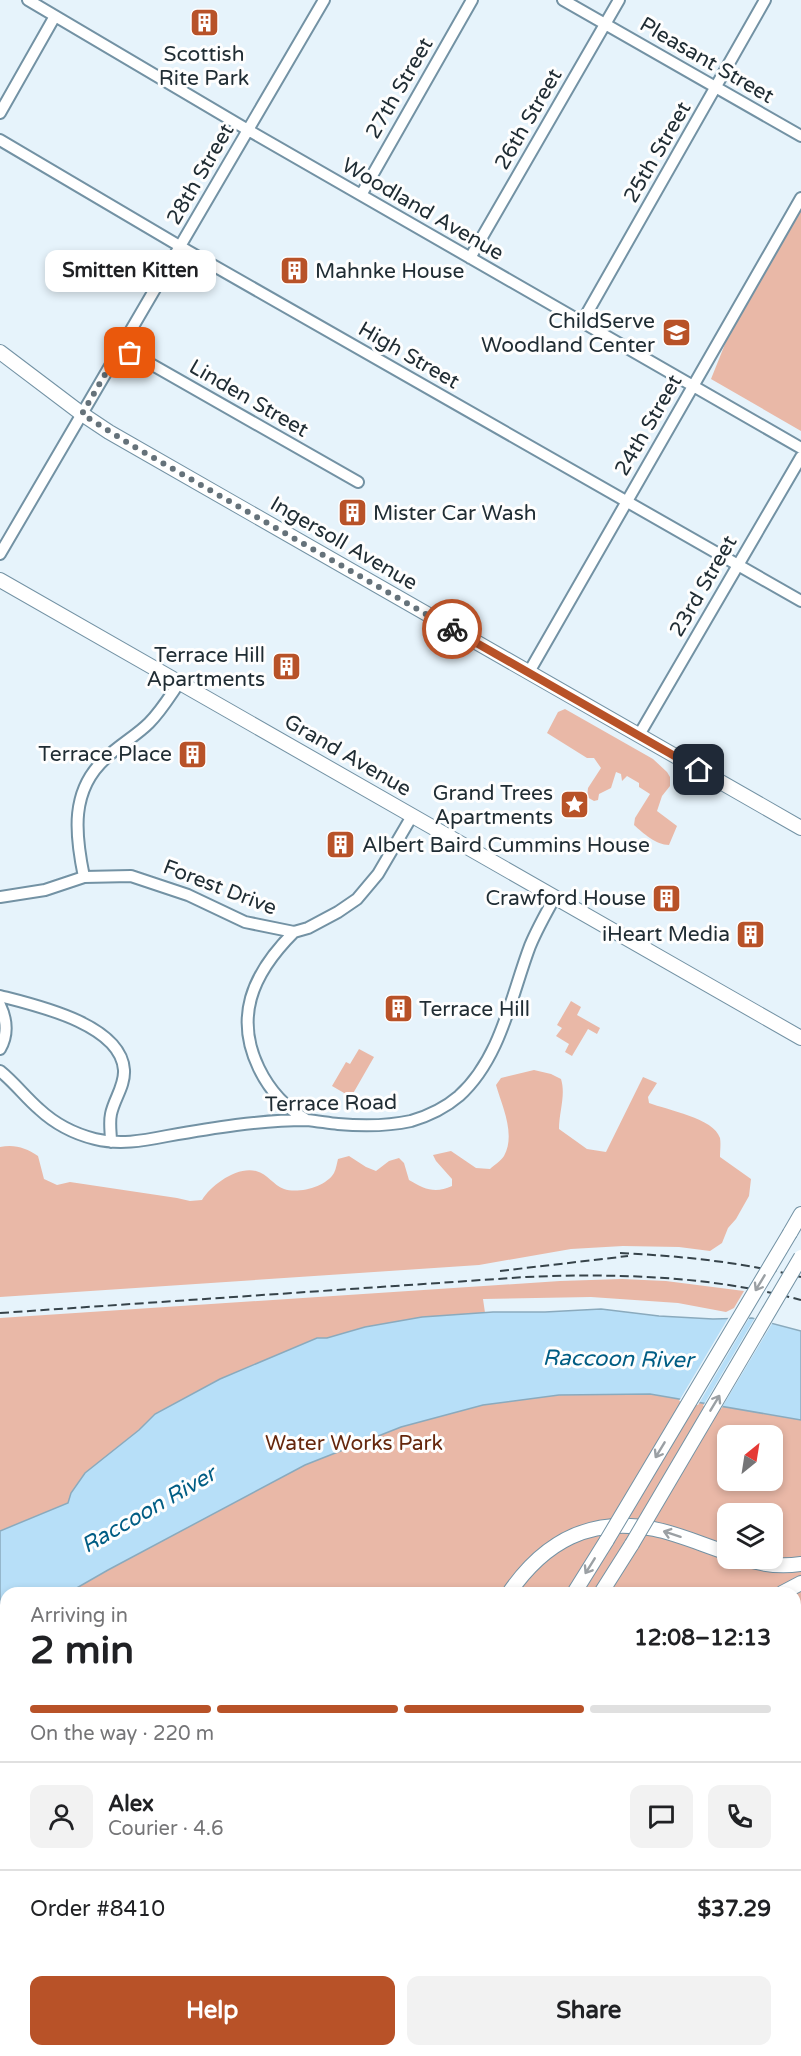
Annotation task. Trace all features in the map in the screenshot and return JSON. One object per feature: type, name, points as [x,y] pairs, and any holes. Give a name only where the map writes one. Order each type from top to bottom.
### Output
[{"type":"main road","name":"Ingersoll Avenue","points":[[0,352],[82,414],[140,450],[801,828]]},
{"type":"main road","name":"Grand Avenue","points":[[0,580],[801,1038]]},
{"type":"main road","points":[[578,1587],[801,1214]]},
{"type":"main road","points":[[605,1587],[801,1257]]},
{"type":"main road","points":[[513,1587],[521,1575],[549,1549],[566,1538],[609,1525],[631,1525],[655,1529],[717,1550]]},
{"type":"main road","points":[[783,1565],[801,1564]]},
{"type":"main road","points":[[613,1587],[614,1572]]},
{"type":"street","name":"Woodland Avenue","points":[[28,0],[360,195],[801,448]]},
{"type":"street","name":"28th Street","points":[[0,554],[324,0]]},
{"type":"street","name":"27th Street","points":[[360,195],[472,0]]},
{"type":"street","name":"Pleasant Street","points":[[563,0],[801,136]]},
{"type":"street","name":"26th Street","points":[[471,258],[619,0]]},
{"type":"street","name":"25th Street","points":[[582,322],[765,0]]},
{"type":"street","points":[[0,113],[55,16]]},
{"type":"street","name":"High Street","points":[[0,140],[180,246],[801,601]]},
{"type":"street","name":"24th Street","points":[[529,672],[801,198]]},
{"type":"street","name":"Linden Street","points":[[121,347],[358,482]]},
{"type":"street","name":"23rd Street","points":[[639,735],[801,457]]},
{"type":"street","points":[[84,877],[76,823],[83,789],[104,760],[149,723],[179,683]]},
{"type":"street","name":"Forest Drive","points":[[0,897],[45,890],[84,877],[131,876],[188,895],[245,922],[294,932],[308,928],[357,899],[378,874],[412,816]]},
{"type":"street","name":"Terrace Road","points":[[0,1071],[39,1109],[60,1125],[84,1136],[111,1142],[136,1142],[210,1128],[307,1120],[354,1125],[397,1123],[431,1114],[459,1096],[475,1077],[494,1045],[514,999],[537,930],[555,897]]},
{"type":"street","points":[[294,932],[273,957],[256,986],[249,1007],[248,1029],[253,1052],[265,1080],[287,1107],[307,1120]]},
{"type":"street","points":[[0,996],[73,1017],[95,1030],[117,1050],[124,1069],[123,1083],[111,1115],[111,1142]]},
{"type":"street","points":[[0,1005],[6,1029],[0,1049]]},
{"type":"green space","points":[[801,198],[801,431],[711,379],[745,294]]},
{"type":"green space","points":[[565,709],[653,759],[667,772],[670,777],[670,786],[662,796],[657,811],[677,826],[669,845],[655,841],[634,825],[635,818],[650,794],[639,787],[639,783],[627,776],[622,781],[621,774],[616,772],[611,788],[599,794],[598,800],[594,801],[587,797],[588,788],[601,768],[594,758],[587,758],[547,733],[558,712]]},
{"type":"green space","points":[[571,1001],[581,1007],[577,1015],[600,1028],[597,1034],[588,1029],[572,1056],[565,1052],[569,1044],[556,1036],[562,1028],[557,1025]]},
{"type":"green space","points":[[359,1049],[374,1057],[351,1097],[332,1086],[346,1062],[350,1064]]},
{"type":"green space","points":[[534,1070],[561,1079],[563,1097],[559,1129],[587,1149],[606,1152],[643,1077],[657,1083],[648,1097],[649,1103],[700,1120],[716,1131],[720,1138],[720,1157],[751,1179],[749,1196],[728,1228],[722,1243],[710,1251],[679,1247],[623,1246],[571,1249],[479,1265],[0,1297],[0,1147],[20,1147],[38,1156],[44,1179],[57,1185],[70,1182],[190,1201],[202,1200],[225,1178],[249,1170],[260,1172],[284,1189],[304,1190],[325,1182],[335,1171],[338,1159],[349,1156],[376,1171],[389,1161],[399,1158],[404,1163],[409,1180],[425,1188],[440,1190],[452,1186],[452,1179],[433,1155],[451,1151],[476,1168],[490,1169],[503,1158],[509,1139],[496,1085],[501,1078]]},
{"type":"green space","name":"Water Works Park","points":[[622,1279],[666,1281],[744,1291],[734,1308],[726,1312],[678,1303],[591,1297],[483,1299],[498,1402],[559,1395],[650,1394],[801,1420],[801,1587],[0,1587],[0,1318],[560,1281]]},
{"type":"water","name":"Raccoon River","points":[[601,1309],[659,1316],[713,1319],[752,1318],[801,1331],[801,1420],[650,1394],[559,1395],[483,1405],[401,1427],[305,1465],[78,1587],[0,1587],[0,1531],[68,1503],[71,1493],[85,1473],[139,1430],[155,1414],[220,1379],[317,1338],[327,1338],[365,1327],[422,1317],[493,1312]]},
{"type":"pier","points":[[730,1315],[751,1315],[698,1405],[679,1401]]},
{"type":"pier","points":[[756,1316],[774,1320],[721,1409],[703,1406]]},
{"type":"railway","points":[[620,1253],[711,1260],[801,1277]]},
{"type":"railway","points":[[500,1271],[628,1256]]},
{"type":"railway","points":[[0,1313],[561,1276],[630,1276],[699,1281],[801,1300]]},
{"type":"way so far","points":[[130,353],[121,347],[82,414],[133,446],[452,629]]},
{"type":"place","name":"Scottish Rite Park","points":[[204,23]]},
{"type":"place","name":"Mahnke House","points":[[294,271]]},
{"type":"place","name":"ChildServe Woodland Center","points":[[676,333]]},
{"type":"place","name":"Smitten Kitten","points":[[130,353]]},
{"type":"place","name":"Mister Car Wash","points":[[352,513]]},
{"type":"place","name":"Terrace Hill Apartments","points":[[286,667]]},
{"type":"place","name":"Terrace Place","points":[[193,754]]},
{"type":"place","name":"Grand Trees Apartments","points":[[574,805]]},
{"type":"place","name":"Albert Baird Cummins House","points":[[341,845]]},
{"type":"place","name":"Crawford House","points":[[667,898]]},
{"type":"place","name":"iHeart Media","points":[[751,934]]},
{"type":"place","name":"Terrace Hill","points":[[398,1009]]},
{"type":"route","points":[[452,629],[699,770]]}]
